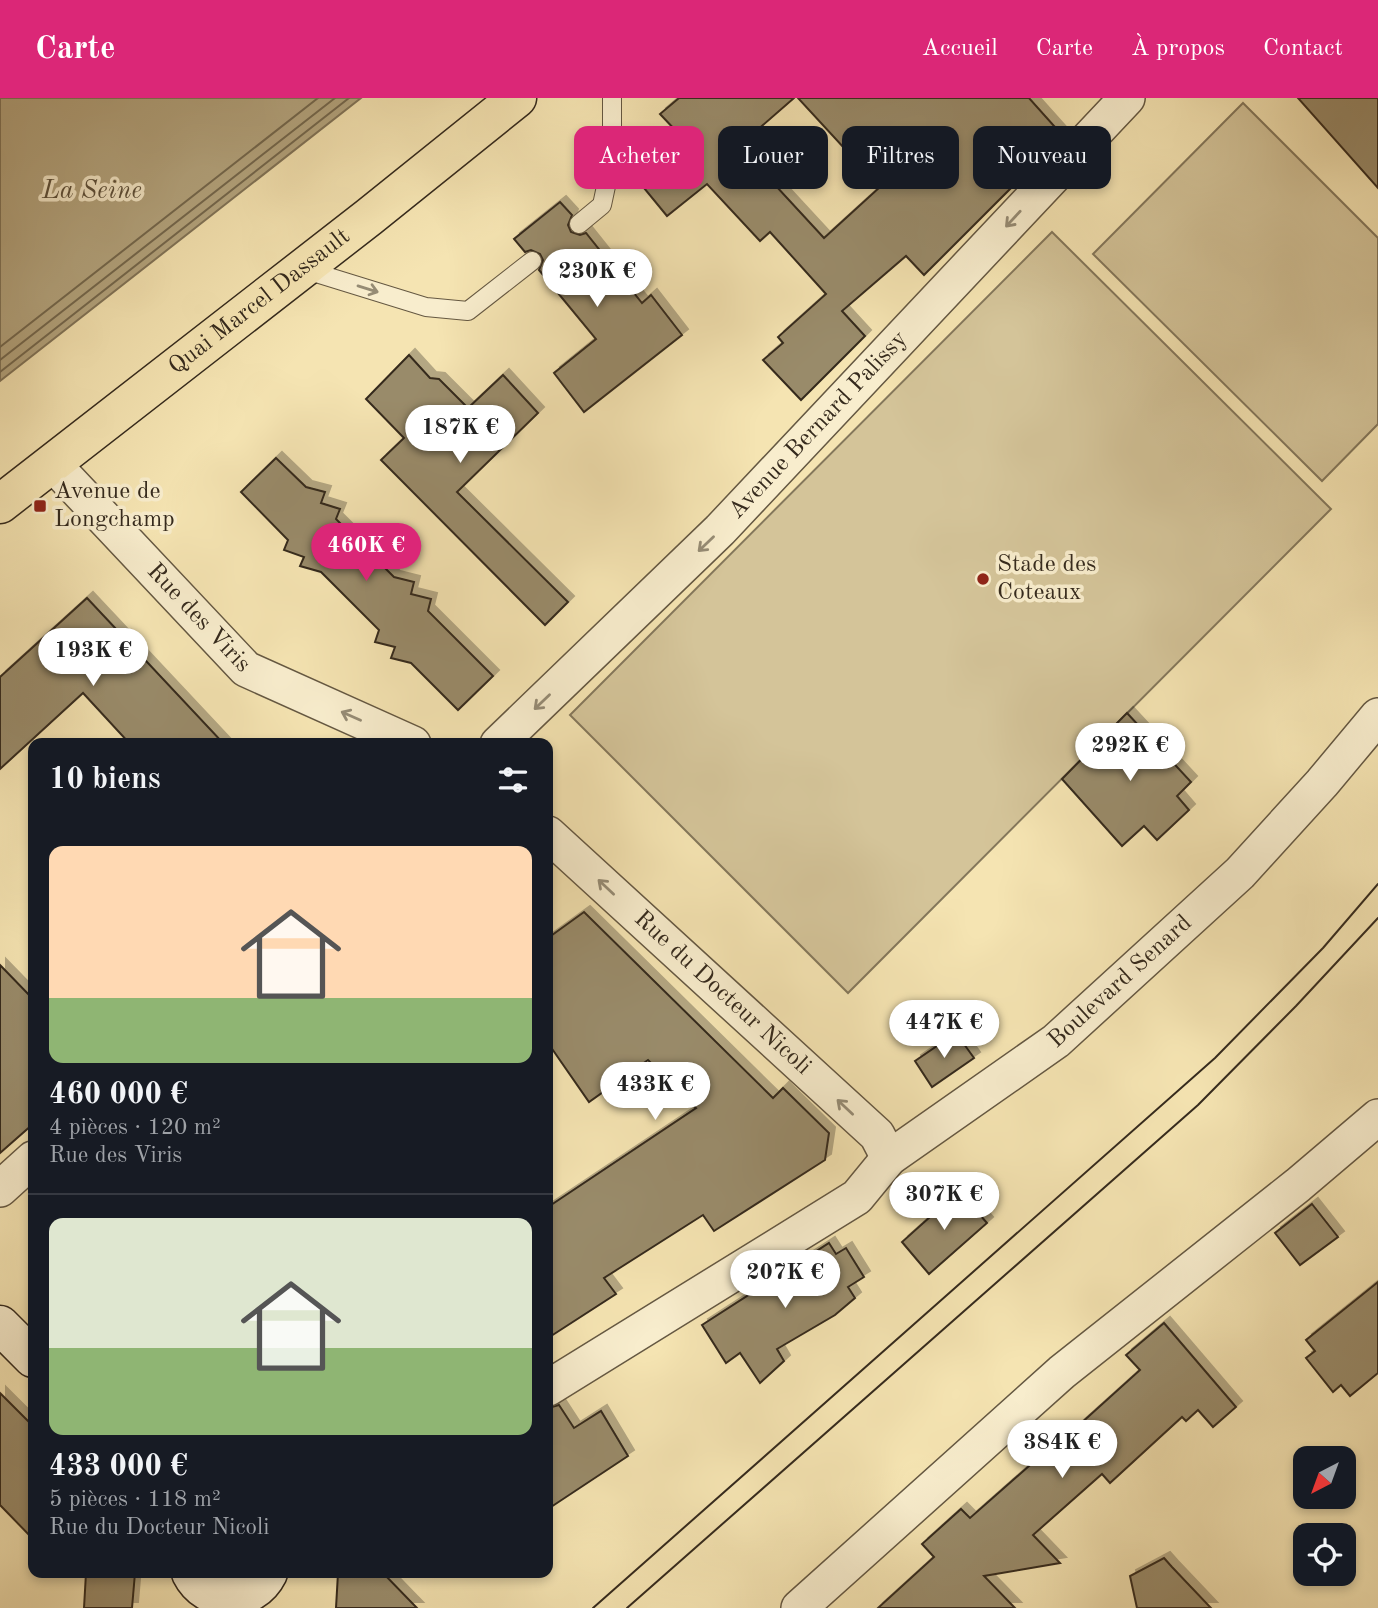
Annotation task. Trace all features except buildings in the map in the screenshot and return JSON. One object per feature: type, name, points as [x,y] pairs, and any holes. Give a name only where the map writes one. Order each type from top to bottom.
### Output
[{"type":"main road","name":"Quai Marcel Dassault","points":[[0,504],[303,269],[517,98]]},
{"type":"street","name":"Avenue Bernard Palissy","points":[[504,738],[720,530],[1127,98]]},
{"type":"street","name":"Rue des Viris","points":[[53,464],[246,669],[400,738]]},
{"type":"street","name":"Boulevard Senard","points":[[553,1385],[857,1197],[889,1158],[1056,1041],[1240,873],[1371,740]]},
{"type":"street","name":"Rue du Docteur Nicoli","points":[[553,839],[877,1135],[889,1158]]},
{"type":"street","points":[[799,1608],[1062,1372],[1298,1185],[1378,1116]]},
{"type":"street","points":[[0,1189],[28,1164]]},
{"type":"street","points":[[0,1325],[28,1353]]},
{"type":"street","points":[[198,1590],[219,1597],[234,1598],[249,1593],[266,1578]]},
{"type":"lane","points":[[579,224],[602,205],[612,158],[612,98]]},
{"type":"lane","points":[[303,269],[426,307],[468,311],[532,261]]},
{"type":"shaded area","points":[[1243,103],[1378,238],[1378,424],[1322,481],[1093,254]]},
{"type":"shaded area","name":"Stade des Coteaux","points":[[1052,232],[1331,509],[848,993],[570,715]]},
{"type":"water","name":"La Seine","points":[[0,98],[361,98],[0,381]]},
{"type":"tram line","points":[[593,1608],[1215,1058],[1323,948],[1378,884]]},
{"type":"tram line","points":[[627,1608],[1198,1105],[1378,918]]},
{"type":"place","name":"Avenue de Longchamp","points":[[40,506]]},
{"type":"place","name":"Stade des Coteaux","points":[[983,579]]}]
